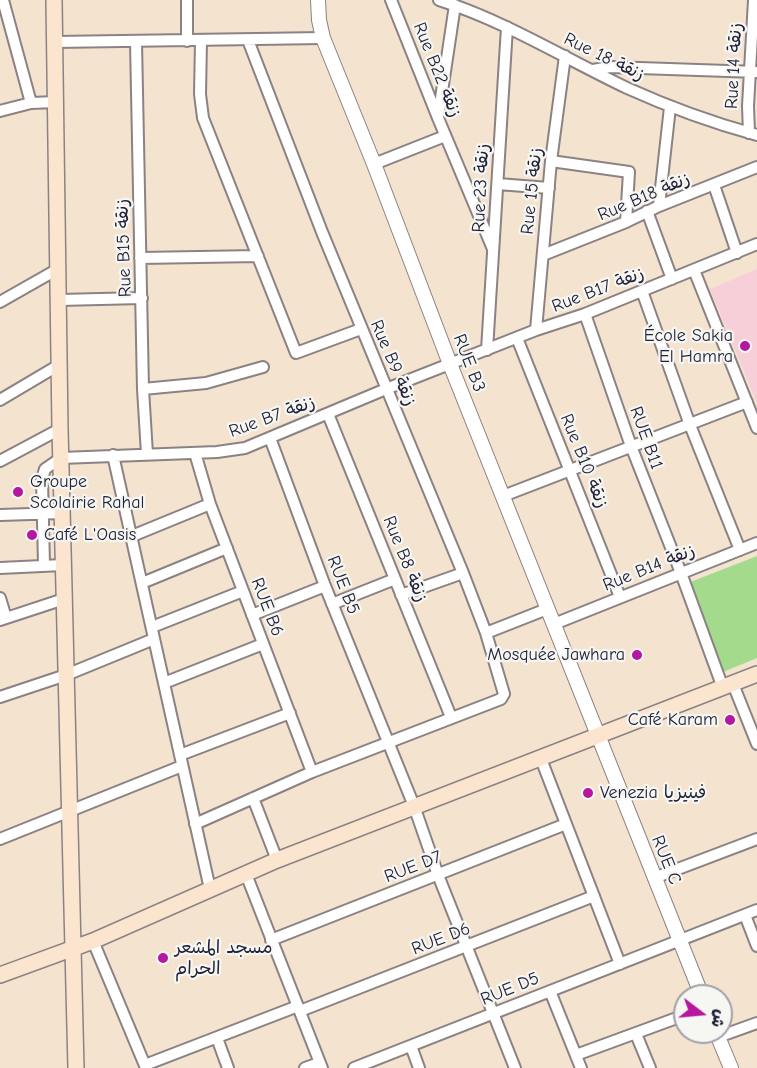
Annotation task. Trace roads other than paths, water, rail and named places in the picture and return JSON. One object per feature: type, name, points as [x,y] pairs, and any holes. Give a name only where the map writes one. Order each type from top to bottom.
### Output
[{"type":"main road","points":[[54,0],[60,429],[76,1068]]},
{"type":"main road","points":[[0,975],[93,941],[278,860],[757,674]]},
{"type":"street","points":[[3,0],[31,103]]},
{"type":"street","points":[[187,0],[187,41]]},
{"type":"street","name":"RUE B3","points":[[318,0],[323,38],[598,736]]},
{"type":"street","name":"Rue B22 زنقة","points":[[391,0],[494,252]]},
{"type":"street","name":"Rue 18 زنقة","points":[[439,0],[507,27],[625,87],[670,107],[753,134]]},
{"type":"street","points":[[473,12],[474,0]]},
{"type":"street","name":"Rue 14 زنقة","points":[[753,134],[754,0]]},
{"type":"street","points":[[438,118],[455,5]]},
{"type":"street","name":"Rue 23 زنقة","points":[[487,350],[507,27]]},
{"type":"street","points":[[55,42],[323,38]]},
{"type":"street","name":"Rue B9 زنقة","points":[[249,40],[361,329],[486,633],[504,692],[501,699],[451,717]]},
{"type":"street","points":[[201,41],[200,94],[203,118],[296,353],[361,329]]},
{"type":"street","name":"Rue B15 زنقة","points":[[136,42],[143,389],[147,454]]},
{"type":"street","name":"Rue 15 زنقة","points":[[536,330],[551,161],[565,56]]},
{"type":"street","points":[[593,70],[610,67],[753,72]]},
{"type":"street","points":[[0,111],[31,103],[56,102]]},
{"type":"street","points":[[659,206],[670,107]]},
{"type":"street","points":[[374,164],[445,136]]},
{"type":"street","points":[[551,161],[629,172],[626,222]]},
{"type":"street","name":"Rue B18 زنقة","points":[[543,255],[757,167]]},
{"type":"street","points":[[498,184],[549,188]]},
{"type":"street","points":[[714,185],[737,253]]},
{"type":"street","points":[[647,211],[672,279]]},
{"type":"street","name":"Rue B17 زنقة","points":[[450,364],[536,330],[585,314],[757,244]]},
{"type":"street","points":[[140,258],[258,256]]},
{"type":"street","points":[[0,302],[58,269]]},
{"type":"street","points":[[694,270],[757,428]]},
{"type":"street","points":[[642,291],[690,425],[740,550]]},
{"type":"street","points":[[59,300],[142,298]]},
{"type":"street","name":"RUE B11","points":[[585,314],[631,447],[681,573],[728,686],[757,744]]},
{"type":"street","name":"Rue B10 زنقة","points":[[517,338],[620,597]]},
{"type":"street","name":"Rue B7 زنقة","points":[[61,458],[233,451],[450,364]]},
{"type":"street","points":[[0,400],[59,365]]},
{"type":"street","points":[[143,389],[206,383],[263,367]]},
{"type":"street","points":[[503,496],[747,402]]},
{"type":"street","name":"Rue B8 زنقة","points":[[328,414],[451,717]]},
{"type":"street","points":[[0,461],[60,429]]},
{"type":"street","name":"RUE B5","points":[[270,438],[325,586],[414,806],[438,875],[515,1068]]},
{"type":"street","name":"RUE B6","points":[[195,453],[210,504],[312,772]]},
{"type":"street","points":[[113,455],[210,889]]},
{"type":"street","points":[[44,565],[44,473],[49,465],[61,458]]},
{"type":"street","points":[[132,536],[210,504]]},
{"type":"street","points":[[0,515],[62,513]]},
{"type":"street","name":"Rue B14 زنقة","points":[[554,624],[757,543]]},
{"type":"street","points":[[142,583],[227,548]]},
{"type":"street","points":[[0,568],[63,565]]},
{"type":"street","points":[[401,595],[462,573]]},
{"type":"street","points":[[332,604],[395,579]]},
{"type":"street","points":[[252,615],[325,586]]},
{"type":"street","points":[[152,627],[243,591]]},
{"type":"street","points":[[0,598],[3,619],[64,599]]},
{"type":"street","points":[[486,633],[547,609]]},
{"type":"street","points":[[0,696],[66,675],[154,639]]},
{"type":"street","points":[[164,683],[263,644]]},
{"type":"street","points":[[0,839],[70,811],[290,713]]},
{"type":"street","points":[[195,824],[312,772],[451,717]]},
{"type":"street","name":"RUE C","points":[[598,736],[697,984]]},
{"type":"street","points":[[542,759],[620,964]]},
{"type":"street","points":[[253,798],[278,860]]},
{"type":"street","name":"RUE D7","points":[[271,940],[566,824]]},
{"type":"street","points":[[654,878],[757,839]]},
{"type":"street","points":[[246,874],[321,1065],[305,1068]]},
{"type":"street","name":"RUE D6","points":[[145,1067],[594,897]]},
{"type":"street","name":"RUE D5","points":[[354,1068],[757,910]]},
{"type":"street","points":[[745,915],[757,946]]},
{"type":"street","points":[[93,941],[145,1067]]},
{"type":"street","points":[[550,991],[581,1068]]},
{"type":"street","points":[[576,1055],[673,1020]]},
{"type":"street","points":[[733,1030],[757,1023]]},
{"type":"street","points":[[636,1034],[650,1068]]},
{"type":"street","points":[[217,1038],[228,1068]]},
{"type":"street","points":[[721,1044],[731,1068]]},
{"type":"street","points":[[411,1046],[419,1068]]},
{"type":"place","name":"École Sakia El Hamra","points":[[745,346]]},
{"type":"place","name":"Groupe Scolairie Rahal","points":[[18,492]]},
{"type":"place","name":"Café L'Oasis","points":[[32,535]]},
{"type":"place","name":"Mosquée Jawhara","points":[[637,655]]},
{"type":"place","name":"Café Karam","points":[[730,720]]},
{"type":"place","name":"Venezia فينيزيا","points":[[588,793]]},
{"type":"place","name":"مسجد المشعر الحرام","points":[[163,958]]}]
